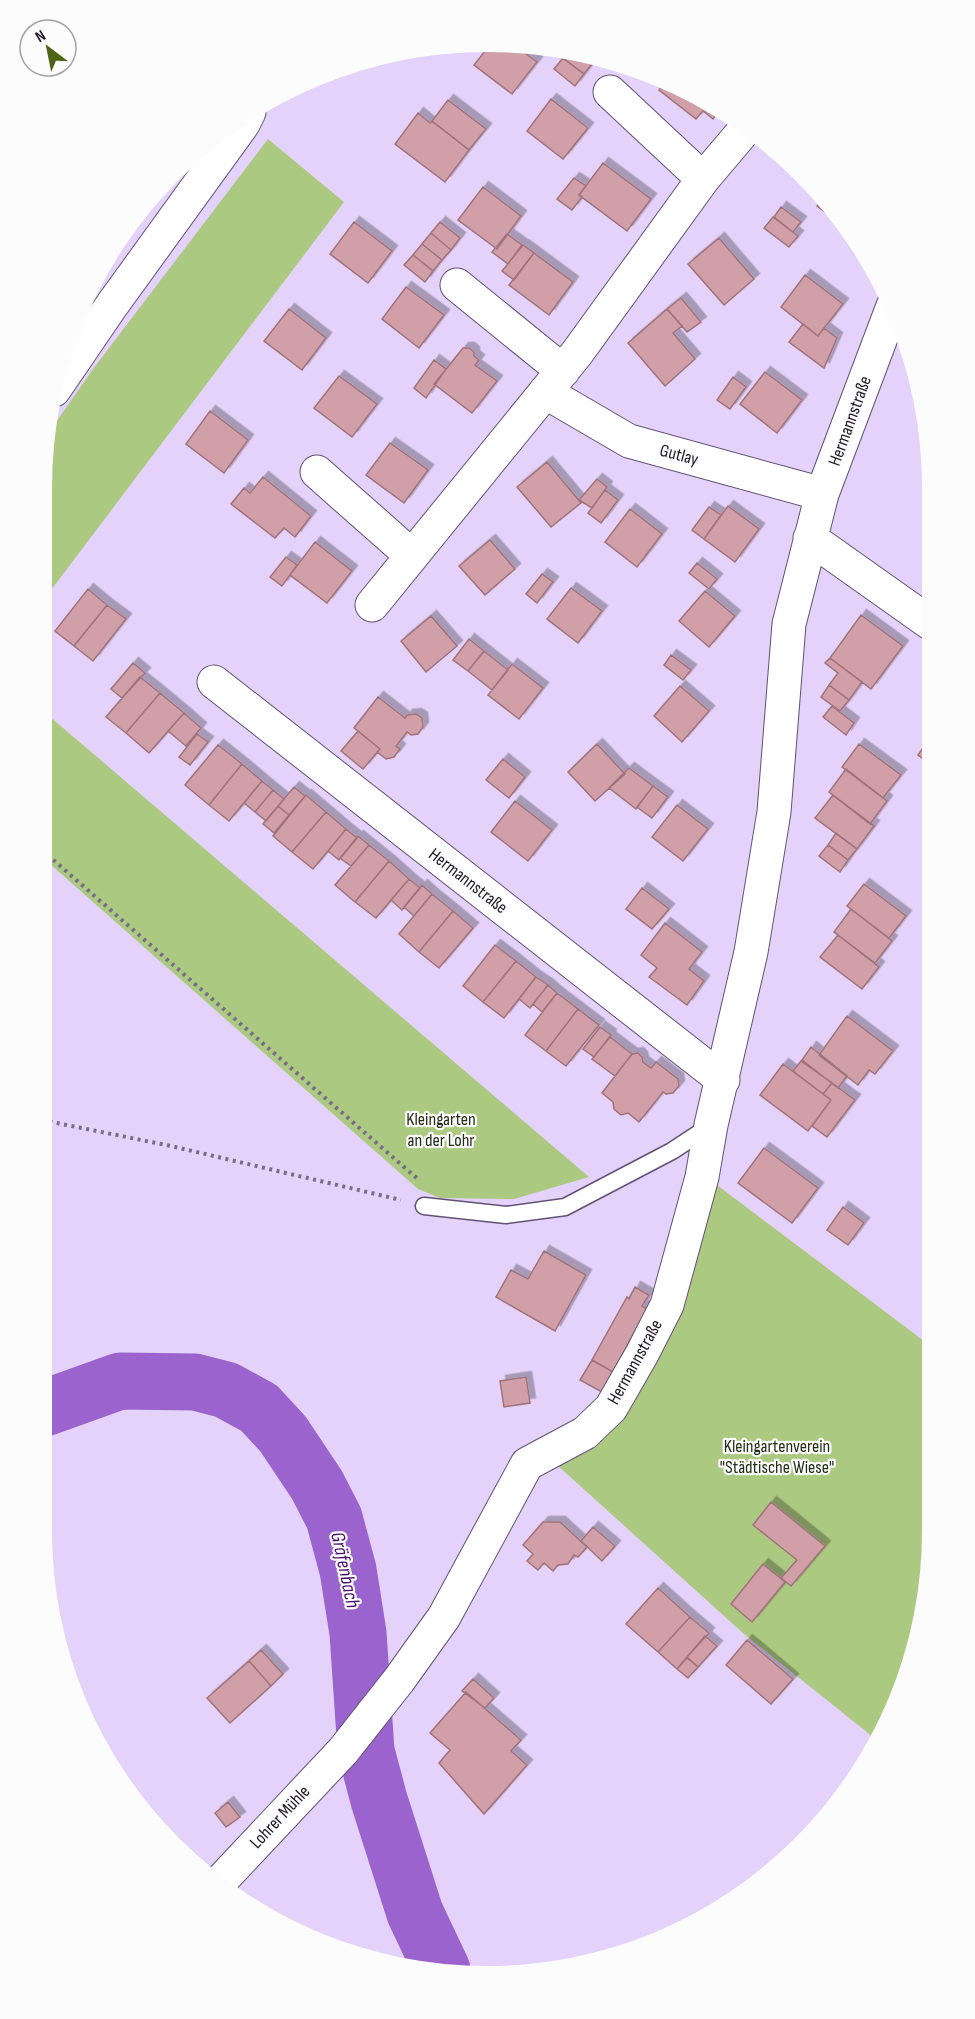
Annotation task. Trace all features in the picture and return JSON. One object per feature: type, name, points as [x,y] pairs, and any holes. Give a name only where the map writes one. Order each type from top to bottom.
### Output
[{"type":"street","points":[[610,92],[703,179]]},
{"type":"street","points":[[70,367],[237,132]]},
{"type":"street","points":[[372,605],[554,382],[703,179],[741,135]]},
{"type":"street","name":"Gutlay","points":[[457,285],[554,382],[629,441],[822,494]]},
{"type":"street","name":"Hermannstraße","points":[[343,1751],[399,1680],[444,1617],[527,1464],[585,1433],[611,1408],[667,1305],[702,1177],[711,1125],[751,952],[774,812],[789,624],[822,494],[888,319]]},
{"type":"street","points":[[317,472],[412,556]]},
{"type":"street","points":[[810,538],[922,618]]},
{"type":"street","name":"Hermannstraße","points":[[214,682],[723,1080]]},
{"type":"street","name":"Lohrer Mühle","points":[[224,1878],[343,1751]]},
{"type":"lane","points":[[424,1206],[506,1215],[564,1207],[672,1151],[711,1125]]},
{"type":"path","points":[[52,858],[425,1186],[424,1206],[171,1146],[52,1122]]},
{"type":"green space","points":[[268,139],[344,202],[52,589],[53,459],[58,419],[93,369]]},
{"type":"green space","name":"Kleingarten an der Lohr","points":[[52,719],[589,1177],[514,1199],[440,1198],[418,1189],[52,866]]},
{"type":"green space","name":"Kleingartenverein \"Städtische Wiese\"","points":[[717,1185],[922,1339],[922,1560],[919,1588],[908,1644],[889,1698],[871,1736],[744,1634],[557,1465],[610,1433],[672,1330],[689,1286]]},
{"type":"building","points":[[484,52],[526,54],[537,62],[512,94],[474,65]]},
{"type":"building","points":[[562,59],[584,74],[575,86],[554,69]]},
{"type":"building","points":[[565,60],[591,65],[584,74]]},
{"type":"building","points":[[659,90],[680,97],[715,117],[713,119],[703,111],[696,119]]},
{"type":"building","points":[[551,99],[588,128],[563,159],[527,131]]},
{"type":"building","points":[[448,100],[486,129],[469,150],[432,121]]},
{"type":"building","points":[[418,113],[469,150],[445,182],[395,144]]},
{"type":"building","points":[[603,163],[651,199],[627,231],[579,195]]},
{"type":"building","points":[[574,178],[586,186],[579,195],[582,197],[572,210],[557,199]]},
{"type":"building","points":[[483,187],[521,216],[497,249],[458,220]]},
{"type":"building","points":[[781,207],[801,222],[793,232],[774,217]]},
{"type":"building","points":[[773,217],[798,236],[789,247],[764,228]]},
{"type":"building","points":[[354,222],[392,251],[368,283],[330,254]]},
{"type":"building","points":[[440,222],[460,238],[451,250],[431,233]]},
{"type":"building","points":[[431,233],[451,250],[442,260],[422,244]]},
{"type":"building","points":[[507,234],[522,245],[508,264],[492,252]]},
{"type":"building","points":[[719,238],[754,279],[724,305],[688,264]]},
{"type":"building","points":[[422,244],[442,260],[433,271],[413,255]]},
{"type":"building","points":[[523,245],[534,253],[514,280],[502,271]]},
{"type":"building","points":[[534,253],[573,282],[549,315],[509,285]]},
{"type":"building","points":[[413,255],[433,271],[425,282],[404,265]]},
{"type":"building","points":[[805,275],[843,304],[818,336],[781,307]]},
{"type":"building","points":[[406,287],[444,315],[419,348],[382,319]]},
{"type":"building","points":[[681,298],[701,322],[687,332],[667,309]]},
{"type":"building","points":[[289,309],[326,338],[302,370],[264,341]]},
{"type":"building","points":[[667,309],[682,326],[673,333],[695,359],[665,386],[628,343]]},
{"type":"building","points":[[803,324],[818,336],[824,328],[837,338],[824,368],[789,342]]},
{"type":"building","points":[[463,348],[469,348],[474,352],[474,356],[479,360],[475,365],[497,381],[472,413],[434,384]]},
{"type":"building","points":[[434,360],[446,369],[426,398],[414,388]]},
{"type":"building","points":[[765,372],[802,400],[777,433],[740,404]]},
{"type":"building","points":[[339,376],[377,404],[352,437],[314,408]]},
{"type":"building","points":[[733,377],[746,387],[730,409],[717,400]]},
{"type":"building","points":[[210,411],[248,440],[224,473],[186,444]]},
{"type":"building","points":[[390,443],[428,470],[404,503],[366,475]]},
{"type":"building","points":[[547,462],[581,503],[551,527],[517,487]]},
{"type":"building","points":[[263,477],[311,516],[295,537],[284,528],[275,538],[231,504],[244,488],[250,493]]},
{"type":"building","points":[[597,479],[607,487],[592,508],[579,500]]},
{"type":"building","points":[[605,490],[618,500],[601,523],[588,513]]},
{"type":"building","points":[[728,506],[759,529],[735,562],[704,539]]},
{"type":"building","points":[[709,507],[721,515],[704,539],[692,530]]},
{"type":"building","points":[[630,509],[662,534],[637,567],[605,542]]},
{"type":"building","points":[[490,540],[515,569],[485,595],[459,566]]},
{"type":"building","points":[[315,542],[352,571],[327,603],[290,575]]},
{"type":"building","points":[[286,557],[297,565],[282,586],[270,577]]},
{"type":"building","points":[[697,563],[717,579],[709,589],[689,573]]},
{"type":"building","points":[[542,574],[553,582],[537,603],[526,594]]},
{"type":"building","points":[[571,588],[602,611],[578,643],[547,619]]},
{"type":"building","points":[[88,589],[107,605],[74,646],[55,631]]},
{"type":"building","points":[[705,591],[735,616],[709,647],[679,621]]},
{"type":"building","points":[[107,605],[126,619],[93,661],[74,646]]},
{"type":"building","points":[[861,615],[903,646],[871,689],[830,658]]},
{"type":"building","points":[[431,616],[457,646],[426,672],[401,641]]},
{"type":"building","points":[[469,639],[484,651],[468,671],[453,660]]},
{"type":"building","points":[[484,651],[508,670],[492,690],[468,671]]},
{"type":"building","points":[[671,655],[691,670],[683,680],[664,665]]},
{"type":"building","points":[[830,658],[862,682],[849,700],[829,685],[838,673],[825,663]]},
{"type":"building","points":[[133,663],[145,673],[122,698],[111,689]]},
{"type":"building","points":[[512,664],[543,688],[519,719],[488,695]]},
{"type":"building","points":[[140,677],[160,693],[126,733],[106,717]]},
{"type":"building","points":[[829,685],[849,700],[840,711],[821,697]]},
{"type":"building","points":[[680,686],[709,711],[682,742],[654,716]]},
{"type":"building","points":[[160,693],[184,713],[149,753],[126,733]]},
{"type":"building","points":[[378,697],[405,718],[407,715],[416,714],[422,718],[423,727],[418,734],[411,735],[407,732],[396,746],[400,749],[394,757],[386,759],[377,752],[380,749],[354,728]]},
{"type":"building","points":[[832,706],[854,723],[846,735],[823,717]]},
{"type":"building","points":[[184,713],[201,728],[186,746],[168,731]]},
{"type":"building","points":[[358,731],[380,749],[363,769],[341,751]]},
{"type":"building","points":[[197,734],[208,742],[190,765],[179,757]]},
{"type":"building","points":[[597,744],[625,774],[595,801],[568,772]]},
{"type":"building","points":[[859,744],[901,775],[883,798],[842,767]]},
{"type":"building","points":[[218,745],[242,764],[209,805],[185,785]]},
{"type":"building","points":[[503,759],[525,777],[509,798],[486,780]]},
{"type":"building","points":[[242,764],[262,781],[229,821],[209,805]]},
{"type":"building","points":[[629,768],[653,786],[636,809],[609,788]]},
{"type":"building","points":[[846,769],[887,801],[870,824],[829,792]]},
{"type":"building","points":[[262,781],[273,790],[255,812],[244,803]]},
{"type":"building","points":[[653,786],[668,797],[652,818],[637,807]]},
{"type":"building","points":[[294,787],[305,796],[289,815],[278,806]]},
{"type":"building","points":[[273,790],[284,799],[266,821],[255,812]]},
{"type":"building","points":[[306,795],[326,812],[292,852],[273,836]]},
{"type":"building","points":[[833,795],[874,826],[857,849],[815,818]]},
{"type":"building","points":[[515,801],[552,830],[528,861],[491,832]]},
{"type":"building","points":[[677,805],[708,829],[683,861],[652,837]]},
{"type":"building","points":[[278,806],[289,815],[274,833],[263,824]]},
{"type":"building","points":[[326,812],[346,829],[313,869],[292,852]]},
{"type":"building","points":[[346,829],[357,838],[339,860],[328,851]]},
{"type":"building","points":[[836,833],[857,849],[848,860],[828,845]]},
{"type":"building","points":[[358,836],[369,845],[351,866],[340,858]]},
{"type":"building","points":[[369,845],[389,861],[355,902],[335,885]]},
{"type":"building","points":[[828,845],[848,860],[840,872],[819,856]]},
{"type":"building","points":[[389,861],[409,879],[376,918],[355,902]]},
{"type":"building","points":[[409,879],[420,888],[402,910],[391,900]]},
{"type":"building","points":[[864,884],[906,916],[889,938],[847,906]]},
{"type":"building","points":[[422,885],[432,894],[414,916],[404,907]]},
{"type":"building","points":[[642,888],[669,909],[652,929],[626,909]]},
{"type":"building","points":[[432,894],[453,911],[419,952],[399,934]]},
{"type":"building","points":[[851,909],[892,941],[875,963],[834,932]]},
{"type":"building","points":[[453,911],[473,928],[439,968],[419,952]]},
{"type":"building","points":[[665,923],[702,952],[689,969],[704,981],[687,1005],[649,977],[657,968],[641,955]]},
{"type":"building","points":[[838,935],[879,967],[862,989],[820,957]]},
{"type":"building","points":[[495,945],[516,961],[483,1002],[463,986]]},
{"type":"building","points":[[516,961],[536,977],[504,1018],[483,1002]]},
{"type":"building","points":[[536,977],[548,985],[530,1008],[519,999]]},
{"type":"building","points":[[548,985],[557,993],[542,1012],[533,1004]]},
{"type":"building","points":[[557,993],[578,1009],[546,1051],[525,1035]]},
{"type":"building","points":[[578,1009],[599,1025],[566,1066],[546,1051]]},
{"type":"building","points":[[847,1016],[893,1051],[875,1074],[869,1070],[858,1085],[819,1055]]},
{"type":"building","points":[[600,1027],[611,1035],[594,1057],[583,1049]]},
{"type":"building","points":[[610,1037],[632,1054],[615,1076],[592,1059]]},
{"type":"building","points":[[811,1047],[847,1076],[838,1088],[802,1060]]},
{"type":"building","points":[[638,1053],[643,1062],[651,1068],[656,1062],[678,1079],[679,1086],[673,1093],[663,1092],[639,1122],[628,1113],[621,1115],[614,1109],[613,1102],[602,1093],[632,1054]]},
{"type":"building","points":[[801,1061],[832,1083],[823,1094],[793,1071]]},
{"type":"building","points":[[783,1064],[831,1100],[808,1131],[760,1095]]},
{"type":"building","points":[[832,1083],[855,1100],[827,1137],[812,1126],[831,1100],[823,1094]]},
{"type":"building","points":[[764,1148],[818,1188],[792,1223],[738,1183]]},
{"type":"building","points":[[843,1207],[864,1223],[848,1245],[827,1230]]},
{"type":"building","points":[[544,1251],[586,1275],[555,1331],[496,1297],[511,1270],[528,1279]]},
{"type":"building","points":[[635,1287],[649,1295],[642,1306],[647,1309],[613,1372],[592,1360],[627,1297],[629,1299]]},
{"type":"building","points":[[592,1360],[613,1372],[602,1392],[580,1380]]},
{"type":"building","points":[[526,1377],[530,1403],[504,1407],[500,1381]]},
{"type":"building","points":[[771,1502],[825,1546],[791,1586],[781,1578],[797,1560],[753,1525]]},
{"type":"building","points":[[543,1522],[560,1522],[587,1547],[578,1557],[574,1555],[568,1564],[558,1565],[553,1571],[544,1563],[538,1570],[527,1561],[533,1554],[523,1545]]},
{"type":"building","points":[[593,1527],[615,1546],[602,1561],[581,1541]]},
{"type":"building","points":[[763,1564],[785,1582],[752,1622],[731,1604]]},
{"type":"building","points":[[658,1588],[690,1617],[658,1652],[626,1624]]},
{"type":"building","points":[[690,1617],[709,1633],[677,1669],[658,1652]]},
{"type":"building","points":[[705,1636],[717,1646],[698,1667],[687,1657]]},
{"type":"building","points":[[747,1640],[793,1679],[771,1704],[726,1665]]},
{"type":"building","points":[[261,1650],[283,1674],[271,1686],[249,1661]]},
{"type":"building","points":[[687,1658],[698,1667],[688,1678],[677,1669]]},
{"type":"building","points":[[249,1661],[271,1686],[230,1723],[207,1698]]},
{"type":"building","points":[[473,1679],[494,1698],[485,1708],[462,1691]]},
{"type":"building","points":[[466,1692],[521,1740],[511,1751],[527,1765],[484,1814],[439,1763],[450,1750],[430,1733]]},
{"type":"building","points":[[228,1802],[240,1817],[226,1827],[215,1813]]},
{"type":"waterway","name":"Gräfenbach","points":[[52,1405],[120,1381],[195,1382],[226,1390],[259,1408],[283,1434],[317,1485],[334,1518],[348,1570],[358,1633],[366,1751],[415,1913],[439,1964]]}]
